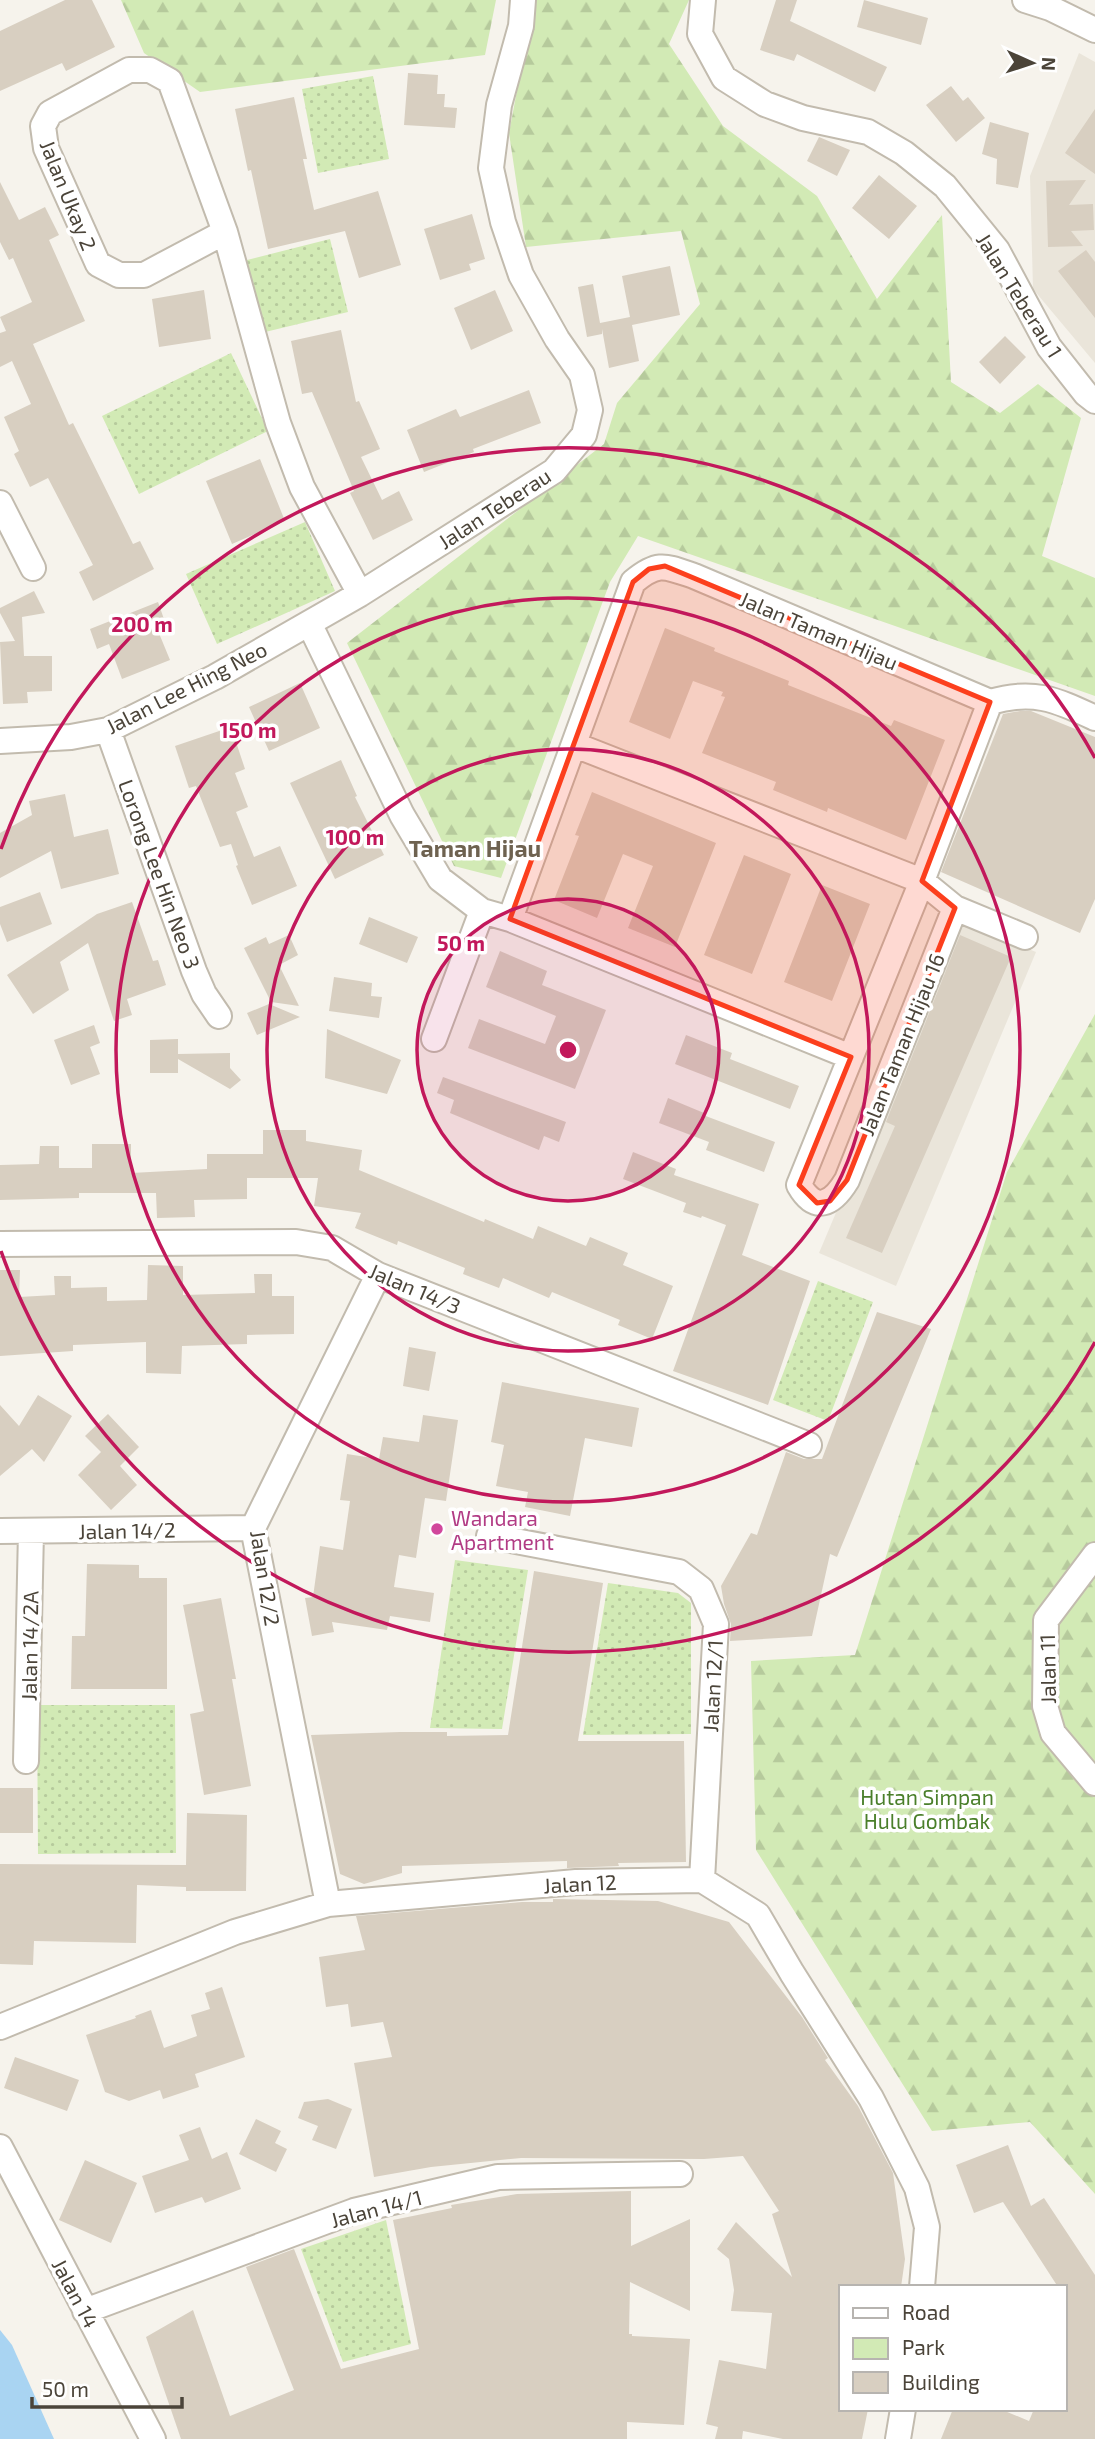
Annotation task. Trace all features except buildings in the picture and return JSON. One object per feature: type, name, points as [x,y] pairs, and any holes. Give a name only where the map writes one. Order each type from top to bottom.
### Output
[{"type":"street","name":"Jalan Teberau","points":[[360,594],[554,471],[584,435],[590,410],[582,375],[556,339],[521,275],[503,222],[491,168],[499,105],[521,26],[523,0]]},
{"type":"street","name":"Jalan Teberau 1","points":[[703,0],[700,34],[724,78],[765,104],[803,118],[868,132],[904,153],[945,186],[997,250],[1049,347],[1086,394],[1095,401]]},
{"type":"street","points":[[1025,0],[1050,8],[1095,30]]},
{"type":"street","name":"Jalan Ukay 2","points":[[225,232],[144,275],[119,275],[98,264],[46,148],[43,126],[50,113],[129,71],[150,70],[170,81],[225,232],[278,423],[302,487],[360,594]]},
{"type":"street","points":[[0,503],[33,568]]},
{"type":"street","name":"Jalan Taman Hijau","points":[[510,919],[633,582],[649,569],[665,566],[990,702]]},
{"type":"street","name":"Jalan Lee Hing Neo","points":[[0,741],[71,737],[108,730],[215,677],[360,594]]},
{"type":"street","points":[[309,624],[402,816],[440,879],[482,911],[510,919],[851,1057],[990,702],[1012,696],[1045,696],[1095,718]]},
{"type":"street","name":"Lorong Lee Hin Neo 3","points":[[108,730],[194,971],[219,1016]]},
{"type":"street","points":[[575,745],[922,881],[955,908],[1025,937]]},
{"type":"street","name":"Jalan Taman Hijau 16","points":[[851,1057],[799,1185],[806,1197],[817,1203],[830,1201],[847,1180],[955,908]]},
{"type":"street","points":[[435,1040],[482,911]]},
{"type":"street","name":"Jalan 14/3","points":[[0,1244],[296,1242],[332,1248],[378,1275],[809,1445]]},
{"type":"street","name":"Jalan 12/2","points":[[328,1904],[253,1528],[378,1275]]},
{"type":"street","name":"Jalan 14/2","points":[[0,1531],[253,1528]]},
{"type":"street","name":"Jalan 14/2A","points":[[26,1761],[32,1531]]},
{"type":"street","name":"Jalan 12/1","points":[[489,1536],[679,1572],[701,1588],[716,1624],[702,1880]]},
{"type":"street","name":"Jalan 11","points":[[1095,1555],[1046,1620],[1045,1706],[1053,1733],[1095,1783]]},
{"type":"street","points":[[702,1880],[758,1915],[871,2098],[917,2188],[927,2227],[922,2285]]},
{"type":"street","name":"Jalan 12","points":[[0,2027],[235,1932],[328,1904],[576,1882],[702,1880]]},
{"type":"street","name":"Jalan 14","points":[[0,2147],[153,2439]]},
{"type":"street","name":"Jalan 14/1","points":[[85,2311],[354,2211],[498,2177],[680,2174]]},
{"type":"street","points":[[898,2439],[903,2411]]},
{"type":"highlighted area","points":[[665,566],[694,576],[990,702],[922,881],[955,908],[847,1180],[830,1201],[817,1203],[799,1185],[851,1057],[510,919],[633,582],[649,569]]},
{"type":"shaded area","points":[[1079,53],[1095,62],[1095,363],[1033,289],[1030,176]]},
{"type":"shaded area","points":[[959,920],[1036,952],[896,1286],[819,1253]]},
{"type":"green space","points":[[121,0],[496,0],[485,55],[200,92],[144,53]]},
{"type":"green space","points":[[534,0],[689,0],[669,44],[723,126],[817,196],[877,299],[942,215],[951,382],[1000,413],[1038,384],[1081,418],[1042,556],[1095,578],[1095,696],[638,536],[610,582],[501,878],[454,866],[347,643],[604,444],[617,403],[700,304],[681,231],[526,247],[509,133]]},
{"type":"green space","points":[[373,76],[389,159],[318,173],[302,89]]},
{"type":"green space","points":[[330,239],[348,312],[261,333],[243,261]]},
{"type":"green space","points":[[231,353],[268,431],[139,494],[102,416]]},
{"type":"green space","points":[[305,522],[335,591],[217,644],[186,574]]},
{"type":"green space","name":"Hutan Simpan Hulu Gombak","points":[[1095,1014],[1095,2194],[1030,2122],[932,2131],[756,1850],[751,1661],[855,1655],[1007,1172]]},
{"type":"green space","points":[[818,1281],[873,1302],[828,1421],[773,1400]]},
{"type":"green space","points":[[455,1560],[528,1570],[502,1729],[430,1728]]},
{"type":"green space","points":[[608,1583],[678,1593],[691,1603],[691,1734],[583,1735]]},
{"type":"green space","points":[[37,1705],[175,1705],[176,1853],[38,1854]]},
{"type":"green space","points":[[386,2220],[411,2344],[343,2362],[301,2249]]},
{"type":"water","points":[[0,2330],[12,2345],[54,2439],[0,2439]]},
{"type":"place","name":"Wandara Apartment","points":[[437,1529]]},
{"type":"district","name":"Taman Hijau","points":[[475,848]]}]
